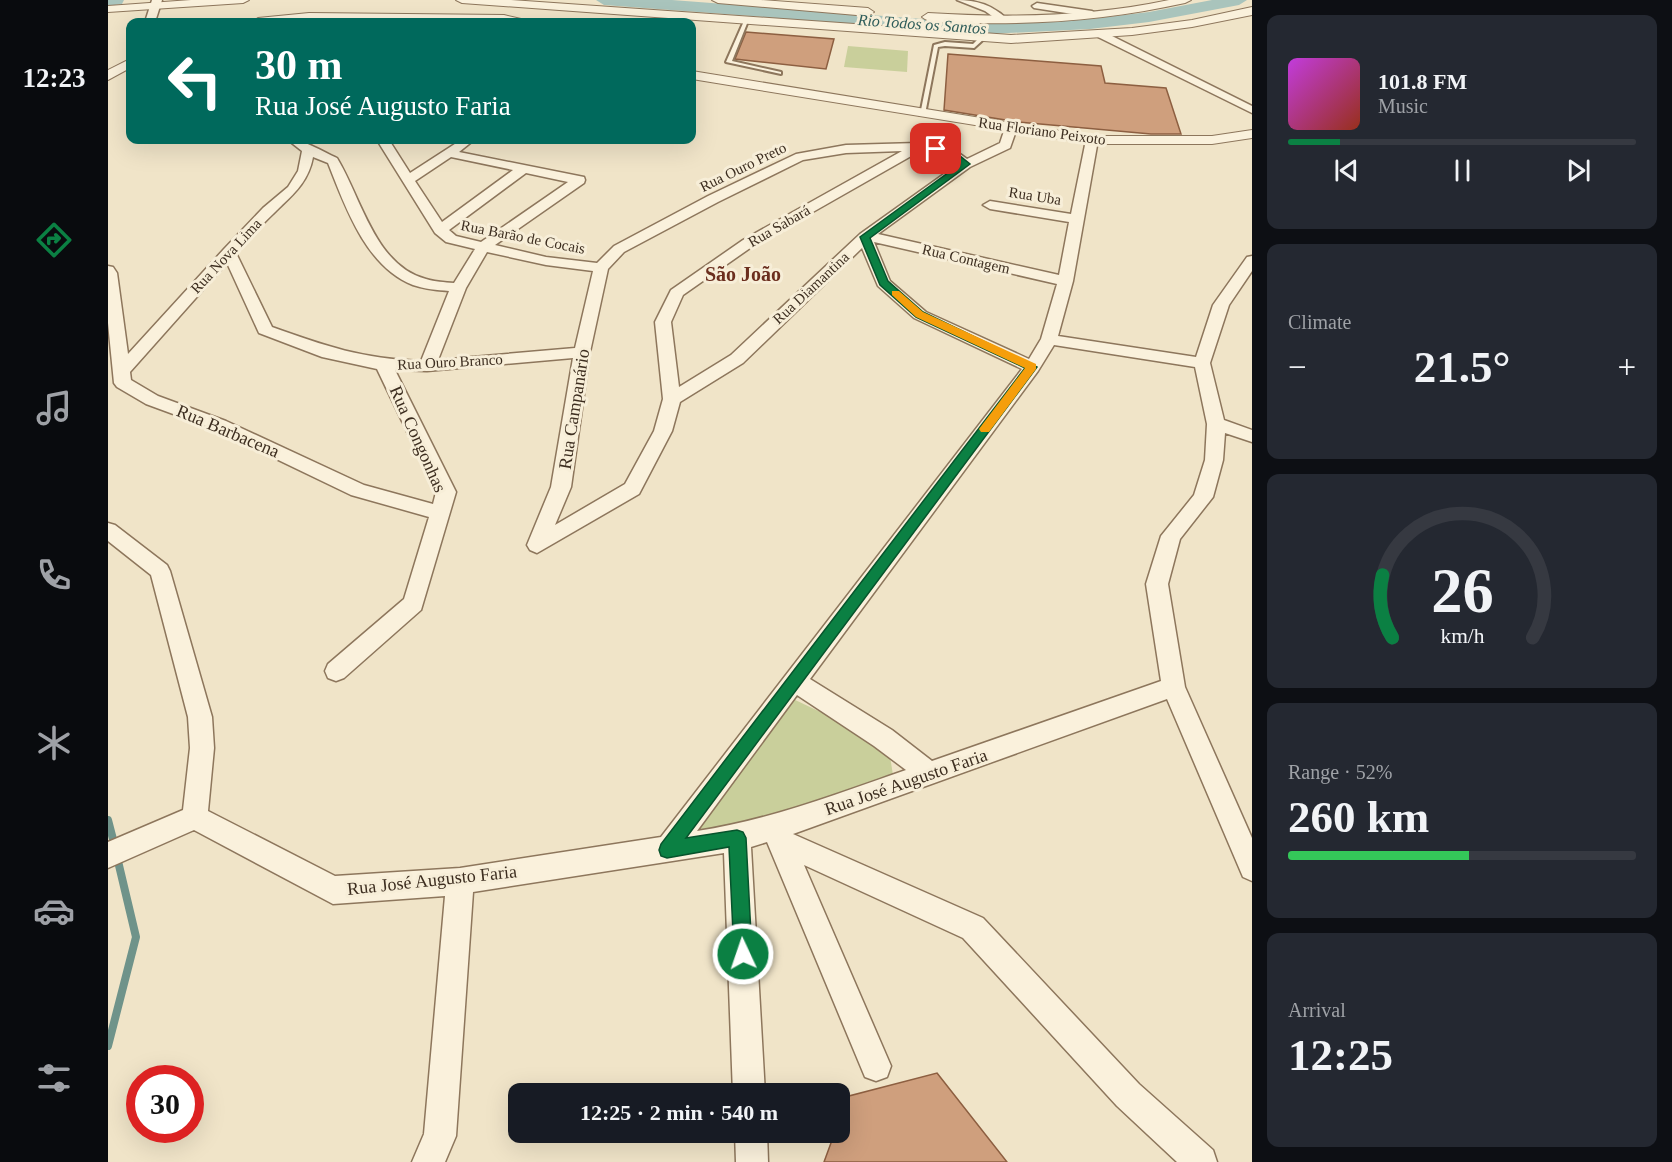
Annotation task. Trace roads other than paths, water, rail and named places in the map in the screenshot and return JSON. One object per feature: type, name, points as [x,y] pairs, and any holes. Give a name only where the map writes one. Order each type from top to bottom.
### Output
[{"type":"street","points":[[108,9],[156,3],[243,0]]},
{"type":"street","points":[[462,0],[1011,39],[1102,35],[1197,23],[1252,10]]},
{"type":"street","points":[[718,0],[875,13]]},
{"type":"street","points":[[962,0],[988,9],[1002,19]]},
{"type":"street","points":[[919,16],[1027,18],[1092,14],[1185,0]]},
{"type":"street","points":[[151,18],[156,3]]},
{"type":"street","points":[[1027,18],[1039,3],[1092,14]]},
{"type":"street","points":[[299,18],[424,18]]},
{"type":"street","points":[[1102,35],[1252,110]]},
{"type":"street","points":[[108,63],[126,57]]},
{"type":"street","points":[[108,76],[126,65]]},
{"type":"street","name":"Rua Floriano Peixoto","points":[[696,76],[1092,140],[1212,140],[1252,134]]},
{"type":"street","name":"Rua Diamantina","points":[[672,399],[737,359],[866,237],[966,164],[1006,145],[1011,128]]},
{"type":"street","points":[[667,850],[1032,367],[1049,339],[1065,281],[1092,140]]},
{"type":"street","points":[[300,144],[333,161],[354,209],[390,265],[417,282],[458,288]]},
{"type":"street","name":"Rua Barão de Cocais","points":[[386,144],[440,230],[451,239],[546,261],[601,268]]},
{"type":"street","points":[[408,180],[462,144]]},
{"type":"street","name":"Rua Ouro Preto","points":[[601,268],[620,249],[713,199],[800,157],[846,149],[918,147],[952,154],[966,164]]},
{"type":"street","name":"Rua Sabará","points":[[672,399],[663,322],[676,293],[748,243],[918,147]]},
{"type":"street","name":"Rua Nova Lima","points":[[122,371],[229,252],[268,211],[293,189],[304,171],[308,150]]},
{"type":"street","points":[[427,366],[458,288],[483,247],[579,181],[448,153]]},
{"type":"street","points":[[440,230],[524,168]]},
{"type":"street","name":"Rua Uba","points":[[990,205],[1076,219]]},
{"type":"street","points":[[866,237],[883,283],[920,315],[1032,367]]},
{"type":"street","name":"Rua Contagem","points":[[866,237],[1065,281]]},
{"type":"street","name":"Rua Ouro Branco","points":[[229,252],[265,330],[328,353],[384,365],[427,366],[582,352]]},
{"type":"street","points":[[1252,260],[1221,305],[1202,363],[1216,424],[1214,460],[1203,497],[1171,536],[1157,584],[1173,687],[1252,868]]},
{"type":"street","name":"Rua Campanário","points":[[601,268],[582,352],[561,488],[537,545],[632,489],[663,431],[672,399]]},
{"type":"street","points":[[108,270],[111,273],[122,371]]},
{"type":"street","points":[[1049,339],[1202,363]]},
{"type":"street","name":"Rua Congonhas","points":[[336,671],[413,604],[446,492],[384,365]]},
{"type":"street","name":"Rua Barbacena","points":[[122,371],[123,383],[152,400],[220,425],[358,490],[441,513]]},
{"type":"street","points":[[1216,424],[1252,436]]},
{"type":"street","points":[[108,530],[160,571],[200,717],[202,747],[195,817],[108,855]]},
{"type":"street","points":[[794,681],[883,738],[930,774]]},
{"type":"street","name":"Rua José Augusto Faria","points":[[195,817],[333,890],[460,882],[737,838],[777,834],[930,774],[1173,687]]},
{"type":"street","points":[[777,834],[876,1066]]},
{"type":"street","points":[[777,834],[973,927],[1128,1095],[1201,1162]]},
{"type":"street","points":[[737,838],[748,1083]]},
{"type":"street","points":[[428,1162],[440,1136],[460,882]]},
{"type":"street","points":[[751,1143],[752,1162]]},
{"type":"lane","points":[[746,21],[729,62],[779,73]]},
{"type":"lane","points":[[922,114],[936,46],[945,44],[974,46],[982,38]]},
{"type":"waterway","name":"Rio Todos os Santos","points":[[108,1],[116,0]]},
{"type":"waterway","name":"Rio Todos os Santos","points":[[604,0],[989,29],[1090,24],[1149,17],[1239,0]]},
{"type":"waterway","points":[[108,820],[115,847]]},
{"type":"waterway","points":[[108,1046],[136,937],[117,857]]},
{"type":"district","name":"São João","points":[[743,274]]}]
